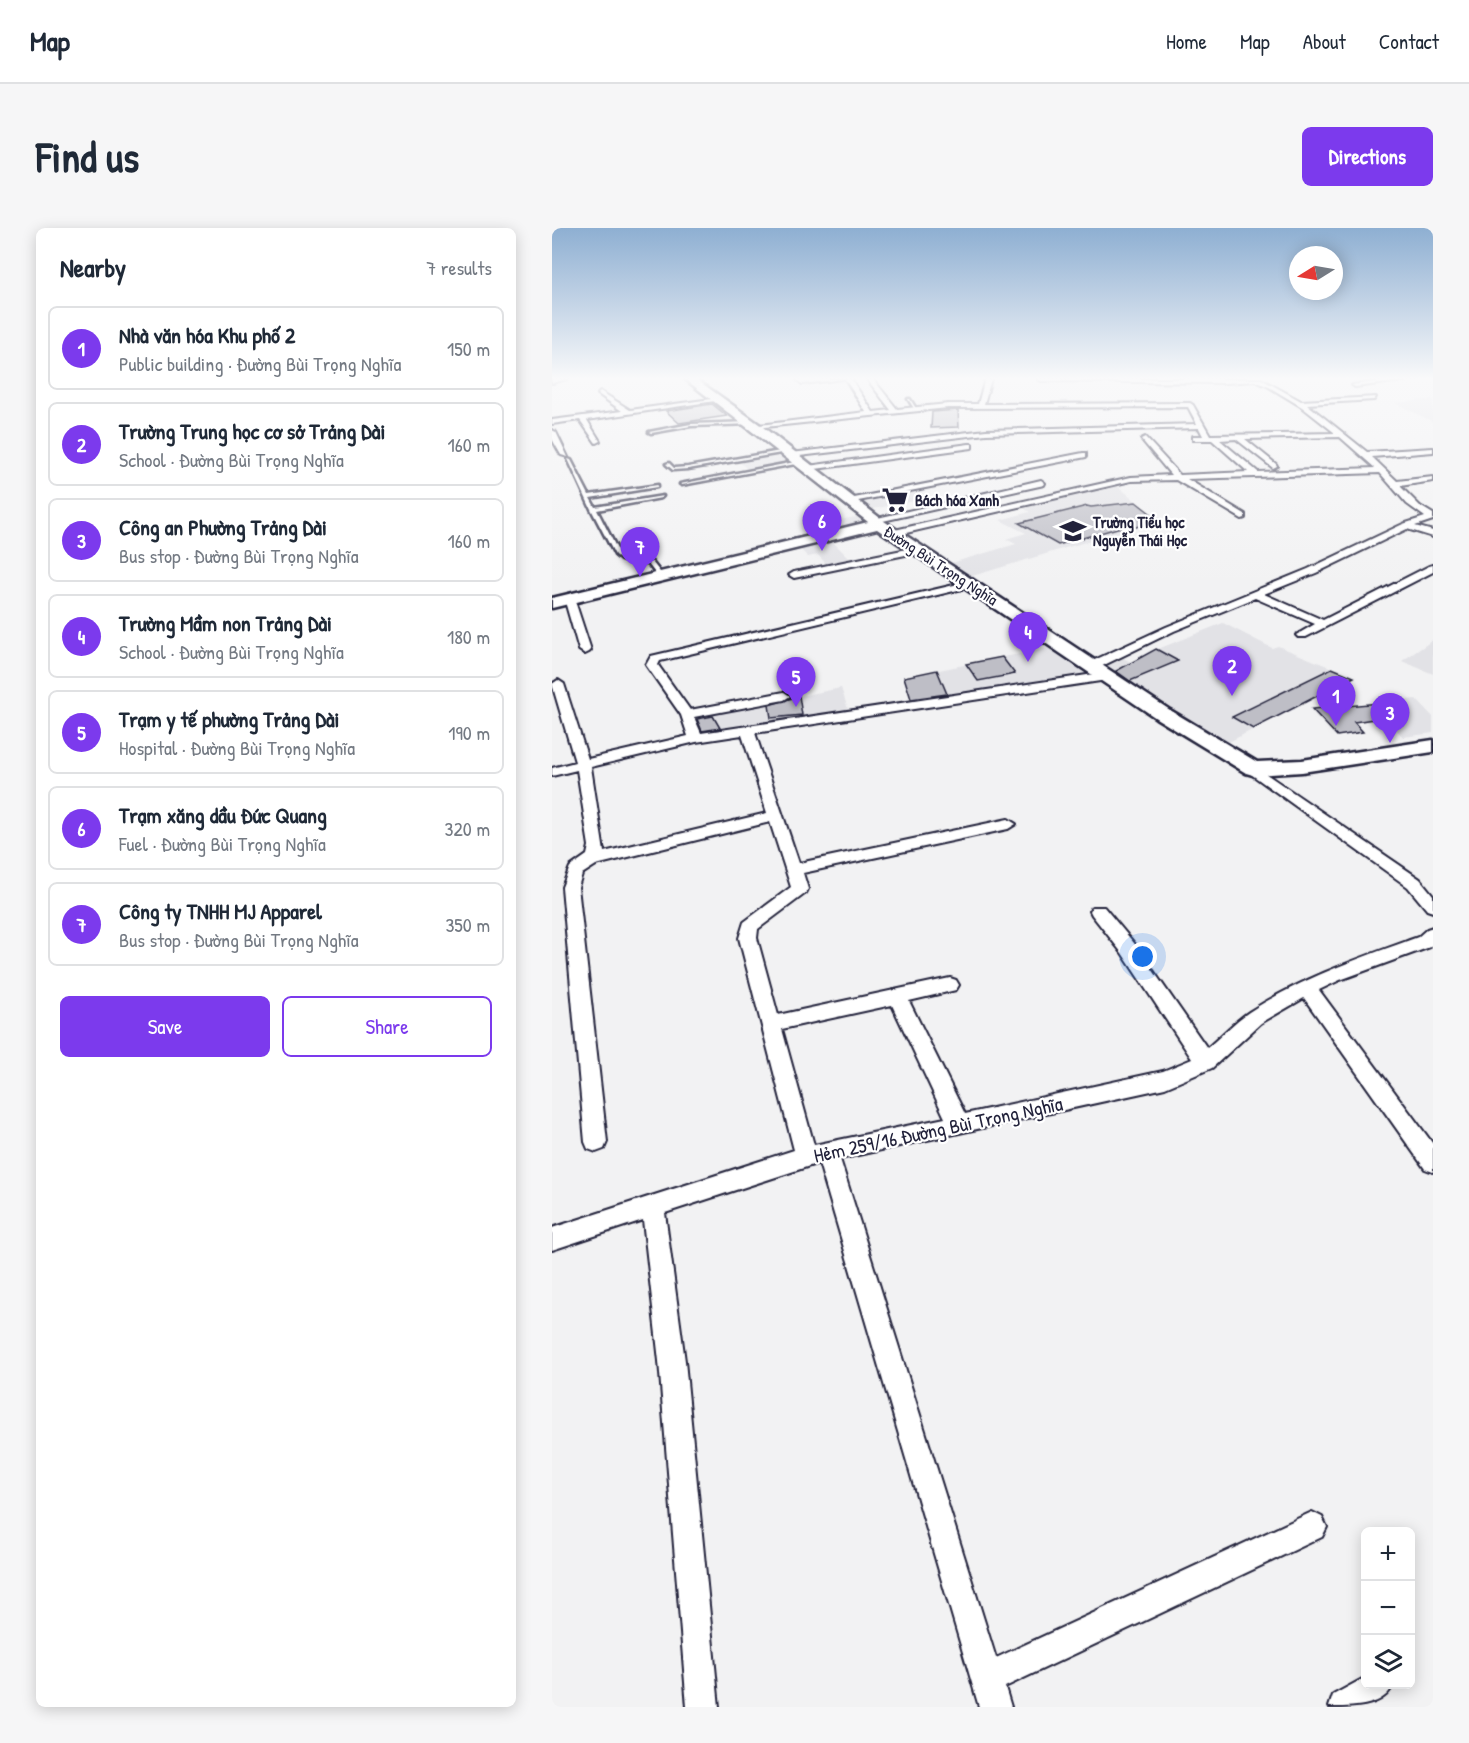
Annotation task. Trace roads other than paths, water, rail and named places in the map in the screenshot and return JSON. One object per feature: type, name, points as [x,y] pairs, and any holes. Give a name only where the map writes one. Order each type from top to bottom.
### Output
[{"type":"street","points":[[561,448],[567,458]]},
{"type":"street","points":[[783,448],[882,526],[1118,481],[1382,470]]},
{"type":"street","points":[[796,459],[873,448]]},
{"type":"street","points":[[796,459],[930,448]]},
{"type":"street","points":[[1153,448],[1177,477],[1242,516]]},
{"type":"street","points":[[1223,448],[1255,474]]},
{"type":"street","points":[[1251,448],[1273,466]]},
{"type":"street","points":[[1356,448],[1382,470],[1409,504],[1419,512],[1432,517]]},
{"type":"street","points":[[1364,455],[1433,450]]},
{"type":"street","points":[[848,500],[1083,455]]},
{"type":"street","points":[[1394,484],[1433,479]]},
{"type":"street","points":[[882,526],[1041,483]]},
{"type":"street","points":[[552,772],[696,738],[1099,671],[1170,629],[1312,571],[1406,526],[1432,517]]},
{"type":"street","name":"Đường Bùi Trọng Nghĩa","points":[[552,603],[882,526],[1099,671],[1253,770]]},
{"type":"street","points":[[1406,526],[1433,534]]},
{"type":"street","points":[[794,575],[917,550]]},
{"type":"street","points":[[1302,635],[1433,568]]},
{"type":"street","points":[[696,738],[687,715],[652,665],[655,660],[971,584]]},
{"type":"street","points":[[1255,594],[1324,624]]},
{"type":"street","points":[[569,598],[585,650]]},
{"type":"street","points":[[558,684],[583,764],[597,846],[594,860]]},
{"type":"street","points":[[687,715],[784,696]]},
{"type":"street","points":[[747,730],[800,889],[786,902],[764,915],[750,927],[748,938],[770,1023],[817,1155],[991,1693],[1312,1527]]},
{"type":"street","points":[[1253,770],[1302,766],[1433,746]]},
{"type":"street","points":[[1253,770],[1414,883],[1433,906]]},
{"type":"street","points":[[596,1142],[570,876],[576,868],[594,860],[776,816]]},
{"type":"street","points":[[795,869],[1008,824]]},
{"type":"street","points":[[1098,911],[1128,948],[1205,1062]]},
{"type":"street","name":"Hẻm 259/16 Đường Bùi Trọng Nghĩa","points":[[552,1239],[653,1205],[817,1155],[1148,1083],[1186,1071],[1205,1062],[1254,1018],[1307,988],[1334,975],[1424,942],[1433,933]]},
{"type":"street","points":[[770,1023],[950,985]]},
{"type":"street","points":[[1307,988],[1433,1162]]},
{"type":"street","points":[[898,997],[959,1125]]},
{"type":"street","points":[[653,1205],[672,1361],[703,1707]]},
{"type":"street","points":[[1346,1707],[1375,1689]]},
{"type":"lane","points":[[567,458],[617,554],[623,559],[650,563],[661,577]]},
{"type":"lane","points":[[668,465],[673,469],[796,459]]},
{"type":"lane","points":[[682,484],[796,459]]},
{"type":"lane","points":[[587,497],[657,486]]},
{"type":"lane","points":[[593,509],[661,497]]},
{"type":"place","name":"Bách hóa Xanh","points":[[895,500]]},
{"type":"place","name":"Trường Tiểu học Nguyễn Thái Học","points":[[1073,531]]},
{"type":"place","name":"Trạm xăng dầu Đức Quang","points":[[822,551]]},
{"type":"place","name":"Công ty TNHH MJ Apparel","points":[[640,577]]},
{"type":"place","name":"Trường Mầm non Trảng Dài","points":[[1028,662]]},
{"type":"place","name":"Trường Trung học cơ sở Trảng Dài","points":[[1232,696]]},
{"type":"place","name":"Trạm y tế phường Trảng Dài","points":[[796,707]]},
{"type":"place","name":"Nhà văn hóa Khu phố 2","points":[[1336,726]]},
{"type":"place","name":"Công an Phường Trảng Dài","points":[[1390,743]]}]
